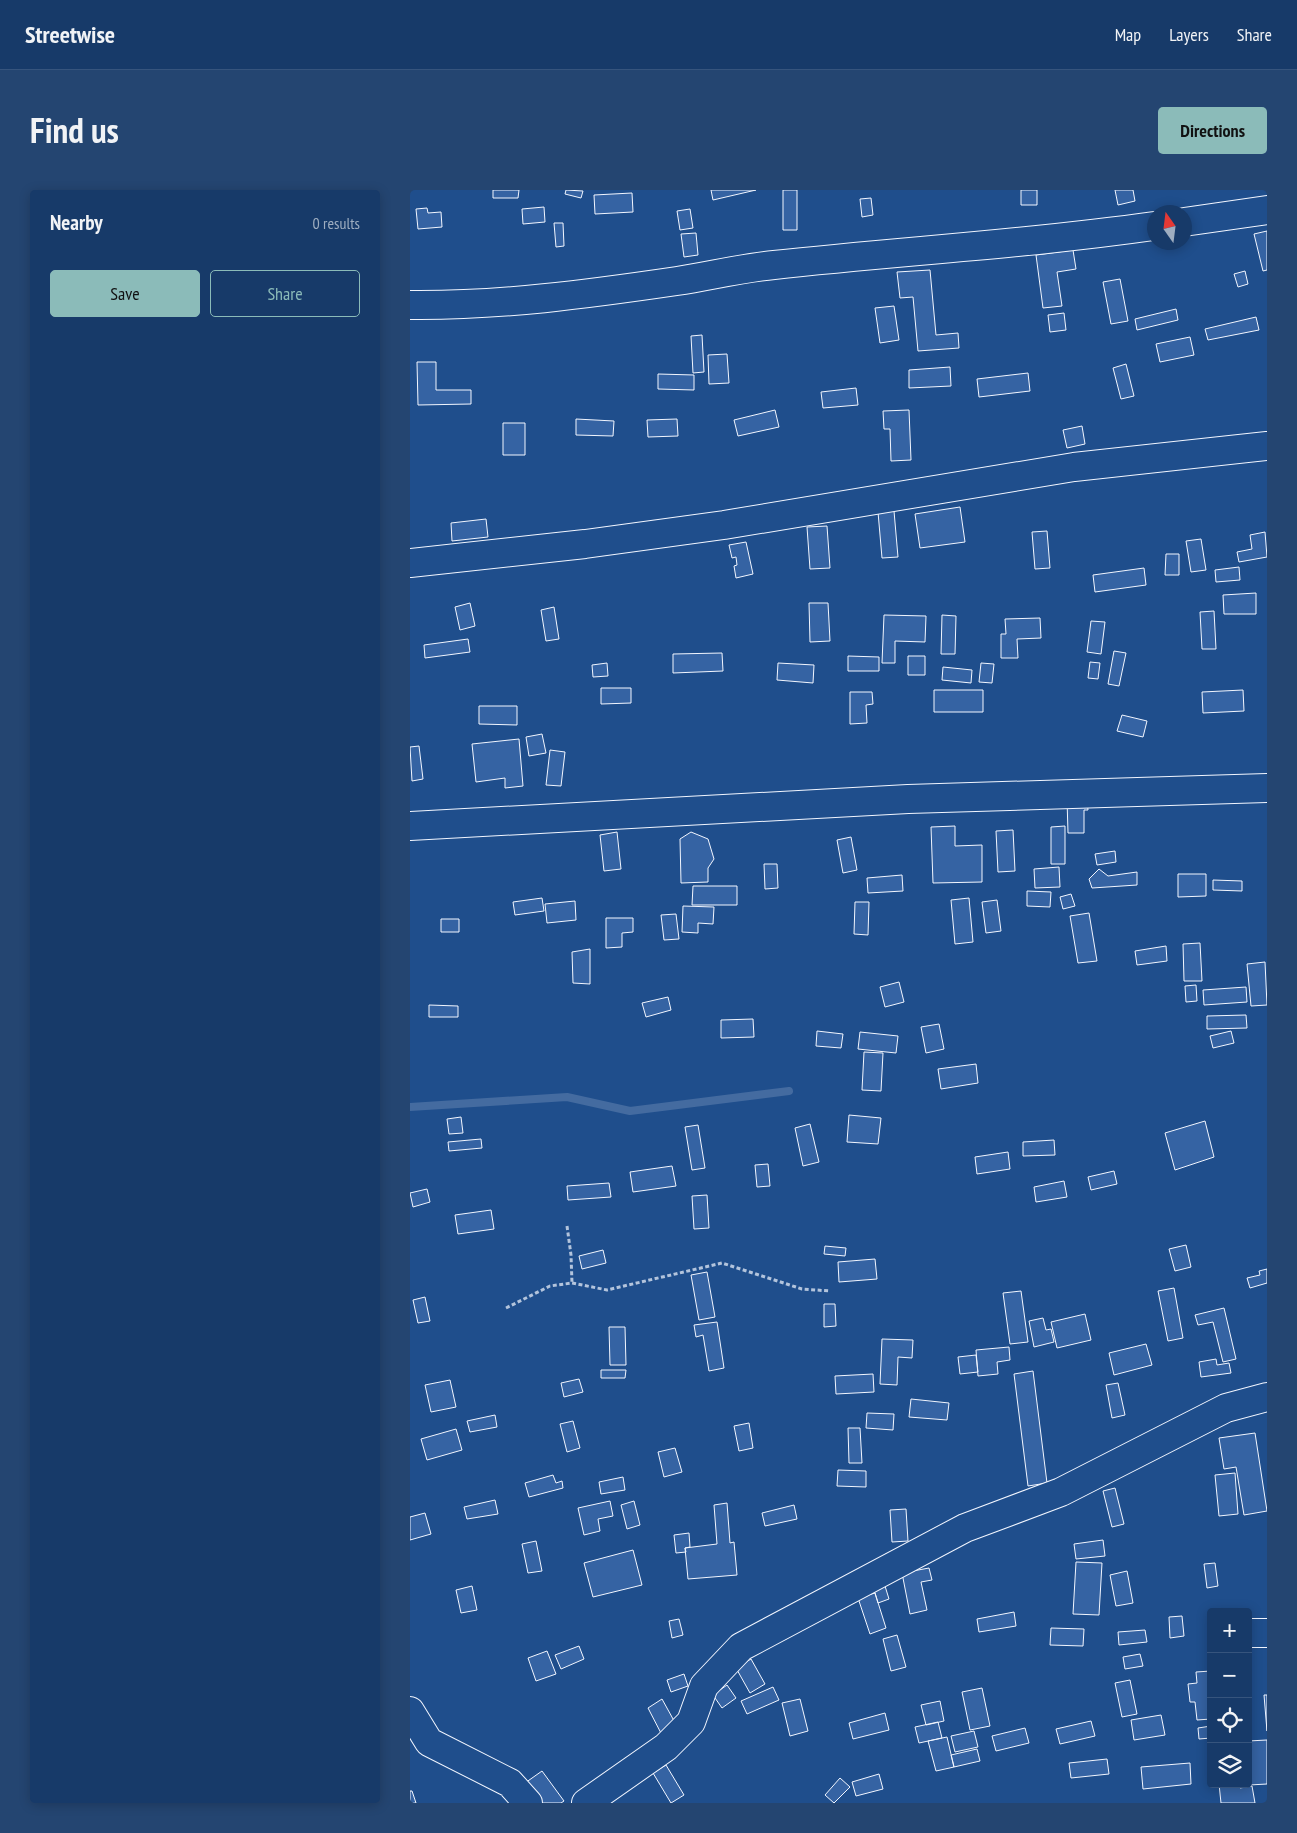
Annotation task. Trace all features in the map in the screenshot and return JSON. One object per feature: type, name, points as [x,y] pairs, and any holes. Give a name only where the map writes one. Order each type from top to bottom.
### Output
[{"type":"street","points":[[1192,221],[1267,210]]},
{"type":"street","points":[[410,305],[453,306],[543,299],[772,265],[969,247],[1147,227]]},
{"type":"street","points":[[410,563],[586,544],[724,525],[1074,467],[1267,446]]},
{"type":"street","points":[[410,826],[908,799],[1267,788]]},
{"type":"street","points":[[586,1803],[666,1747],[691,1722],[704,1686],[741,1647],[965,1528],[1061,1492],[1226,1408],[1267,1397]]},
{"type":"street","points":[[1252,1633],[1267,1633]]},
{"type":"street","points":[[410,1711],[429,1742],[510,1784],[528,1803]]},
{"type":"path","points":[[567,1226],[572,1283]]},
{"type":"path","points":[[506,1308],[550,1286],[572,1283],[607,1290],[722,1263],[802,1288],[830,1291]]},
{"type":"building","points":[[493,190],[519,190],[518,198],[493,198]]},
{"type":"building","points":[[566,190],[583,191],[581,198],[565,194]]},
{"type":"building","points":[[711,190],[756,190],[713,200]]},
{"type":"building","points":[[783,190],[797,190],[797,230],[783,230]]},
{"type":"building","points":[[1021,190],[1037,190],[1037,205],[1021,205]]},
{"type":"building","points":[[1115,190],[1133,190],[1135,201],[1118,205]]},
{"type":"building","points":[[632,193],[633,212],[595,214],[594,195]]},
{"type":"building","points":[[871,198],[873,215],[862,217],[860,199]]},
{"type":"building","points":[[544,207],[545,222],[523,224],[522,209]]},
{"type":"building","points":[[427,208],[428,213],[441,212],[442,227],[418,229],[416,209]]},
{"type":"building","points":[[690,209],[693,228],[680,230],[677,211]]},
{"type":"building","points":[[554,223],[563,223],[564,246],[556,247]]},
{"type":"building","points":[[1267,231],[1267,270],[1263,271],[1254,234]]},
{"type":"building","points":[[696,233],[698,255],[684,257],[681,234]]},
{"type":"building","points":[[1073,250],[1076,269],[1057,272],[1062,306],[1043,308],[1036,255]]},
{"type":"building","points":[[930,270],[936,335],[958,333],[959,348],[918,351],[913,297],[900,298],[897,272]]},
{"type":"building","points":[[1245,271],[1248,284],[1238,287],[1234,274]]},
{"type":"building","points":[[1120,279],[1128,321],[1111,324],[1103,282]]},
{"type":"building","points":[[894,306],[899,340],[880,343],[875,308]]},
{"type":"building","points":[[1176,309],[1178,320],[1137,330],[1135,319]]},
{"type":"building","points":[[1064,313],[1066,330],[1050,332],[1048,315]]},
{"type":"building","points":[[1256,317],[1259,330],[1208,340],[1205,329]]},
{"type":"building","points":[[702,335],[704,372],[693,373],[691,336]]},
{"type":"building","points":[[1190,337],[1194,355],[1160,362],[1156,344]]},
{"type":"building","points":[[727,354],[729,383],[709,384],[708,355]]},
{"type":"building","points":[[417,362],[436,362],[436,390],[471,390],[471,404],[418,405]]},
{"type":"building","points":[[1126,364],[1134,396],[1121,399],[1113,368]]},
{"type":"building","points":[[950,367],[951,386],[909,388],[909,370]]},
{"type":"building","points":[[1028,373],[1030,391],[979,397],[977,379]]},
{"type":"building","points":[[658,374],[694,375],[694,390],[658,389]]},
{"type":"building","points":[[856,388],[858,405],[823,408],[821,392]]},
{"type":"building","points":[[775,410],[779,427],[738,436],[734,420]]},
{"type":"building","points":[[909,410],[911,460],[891,461],[890,429],[884,429],[883,411]]},
{"type":"building","points":[[576,419],[614,421],[613,436],[576,435]]},
{"type":"building","points":[[677,419],[678,436],[648,437],[647,420]]},
{"type":"building","points":[[503,423],[525,423],[525,455],[503,455]]},
{"type":"building","points":[[1082,426],[1085,444],[1067,448],[1063,430]]},
{"type":"building","points":[[960,507],[965,542],[920,548],[915,514]]},
{"type":"building","points":[[894,511],[898,557],[882,558],[878,512]]},
{"type":"building","points":[[486,519],[488,537],[452,541],[451,523]]},
{"type":"building","points":[[827,526],[830,568],[810,569],[807,527]]},
{"type":"building","points":[[1047,531],[1050,568],[1035,569],[1032,532]]},
{"type":"building","points":[[1265,532],[1267,557],[1239,562],[1237,552],[1252,549],[1250,535]]},
{"type":"building","points":[[1201,539],[1206,570],[1191,572],[1186,541]]},
{"type":"building","points":[[746,542],[753,574],[736,578],[734,566],[737,565],[736,557],[732,558],[729,545]]},
{"type":"building","points":[[1166,554],[1179,554],[1179,575],[1165,575]]},
{"type":"building","points":[[1239,567],[1240,580],[1216,582],[1215,570]]},
{"type":"building","points":[[1144,568],[1146,585],[1095,592],[1093,575]]},
{"type":"building","points":[[1256,593],[1256,614],[1224,614],[1223,595]]},
{"type":"building","points":[[470,603],[475,626],[460,630],[455,607]]},
{"type":"building","points":[[809,603],[828,603],[830,641],[810,642]]},
{"type":"building","points":[[554,607],[559,639],[546,641],[541,610]]},
{"type":"building","points":[[1214,611],[1216,649],[1202,649],[1200,612]]},
{"type":"building","points":[[884,615],[926,616],[925,642],[895,641],[895,663],[882,663]]},
{"type":"building","points":[[942,615],[956,616],[955,654],[941,654]]},
{"type":"building","points":[[1040,618],[1041,638],[1017,639],[1018,658],[1001,658],[1001,634],[1006,634],[1005,619]]},
{"type":"building","points":[[1091,621],[1105,622],[1101,654],[1087,652]]},
{"type":"building","points":[[468,639],[470,652],[425,658],[424,645]]},
{"type":"building","points":[[1114,651],[1126,653],[1119,686],[1108,684]]},
{"type":"building","points":[[722,653],[723,671],[673,673],[673,654]]},
{"type":"building","points":[[848,656],[879,657],[879,671],[848,671]]},
{"type":"building","points":[[908,656],[925,656],[925,675],[908,675]]},
{"type":"building","points":[[1090,662],[1100,663],[1098,679],[1088,678]]},
{"type":"building","points":[[607,663],[608,676],[593,677],[592,665]]},
{"type":"building","points":[[778,663],[814,665],[813,683],[777,680]]},
{"type":"building","points":[[981,663],[994,664],[992,683],[979,682]]},
{"type":"building","points":[[943,667],[972,670],[971,683],[942,680]]},
{"type":"building","points":[[601,688],[631,688],[631,703],[601,704]]},
{"type":"building","points":[[934,690],[983,690],[983,712],[934,712]]},
{"type":"building","points":[[1243,690],[1244,711],[1203,713],[1202,692]]},
{"type":"building","points":[[850,692],[872,692],[873,704],[866,705],[867,723],[850,724]]},
{"type":"building","points":[[479,706],[517,706],[517,725],[479,724]]},
{"type":"building","points":[[1122,715],[1147,721],[1143,737],[1117,731]]},
{"type":"building","points":[[542,734],[546,753],[529,756],[526,737]]},
{"type":"building","points":[[519,739],[523,786],[505,788],[505,778],[476,782],[472,744]]},
{"type":"building","points":[[419,746],[423,779],[412,781],[410,747]]},
{"type":"building","points":[[550,750],[565,752],[561,786],[546,785]]},
{"type":"building","points":[[1087,798],[1088,810],[1084,810],[1084,833],[1068,833],[1067,799]]},
{"type":"building","points":[[955,826],[955,846],[982,845],[982,882],[933,883],[931,827]]},
{"type":"building","points":[[1065,826],[1065,864],[1051,864],[1051,827]]},
{"type":"building","points":[[1013,830],[1015,871],[998,872],[996,831]]},
{"type":"building","points":[[617,832],[621,869],[604,871],[600,835]]},
{"type":"building","points":[[691,832],[708,839],[714,859],[708,868],[708,882],[681,883],[680,839]]},
{"type":"building","points":[[851,837],[857,870],[843,873],[837,840]]},
{"type":"building","points":[[1115,851],[1116,862],[1097,865],[1095,854]]},
{"type":"building","points":[[764,864],[777,864],[778,888],[765,889]]},
{"type":"building","points":[[1059,867],[1060,887],[1035,888],[1034,869]]},
{"type":"building","points":[[1099,869],[1108,876],[1137,872],[1137,885],[1092,888],[1089,879]]},
{"type":"building","points":[[1178,874],[1206,874],[1206,896],[1178,897]]},
{"type":"building","points":[[902,875],[903,891],[868,893],[867,878]]},
{"type":"building","points":[[1213,880],[1242,881],[1242,891],[1213,890]]},
{"type":"building","points":[[693,886],[737,886],[737,905],[692,905]]},
{"type":"building","points":[[1027,891],[1051,892],[1050,907],[1027,906]]},
{"type":"building","points":[[1071,894],[1075,906],[1063,909],[1060,897]]},
{"type":"building","points":[[542,898],[544,911],[515,915],[513,902]]},
{"type":"building","points":[[969,898],[973,942],[955,944],[951,900]]},
{"type":"building","points":[[997,900],[1001,931],[986,933],[982,902]]},
{"type":"building","points":[[575,901],[576,920],[547,923],[545,904]]},
{"type":"building","points":[[855,902],[869,902],[868,935],[854,934]]},
{"type":"building","points":[[683,906],[714,907],[713,924],[698,923],[698,933],[682,932]]},
{"type":"building","points":[[1089,913],[1097,961],[1078,963],[1070,916]]},
{"type":"building","points":[[676,914],[679,939],[664,940],[661,915]]},
{"type":"building","points":[[606,918],[633,918],[633,932],[622,933],[622,947],[606,948]]},
{"type":"building","points":[[441,919],[459,919],[459,932],[441,932]]},
{"type":"building","points":[[1200,943],[1202,981],[1184,981],[1183,944]]},
{"type":"building","points":[[1166,946],[1167,961],[1137,965],[1135,951]]},
{"type":"building","points":[[590,949],[590,984],[573,983],[572,952]]},
{"type":"building","points":[[1265,962],[1267,1005],[1251,1006],[1247,964]]},
{"type":"building","points":[[899,982],[904,1002],[885,1007],[880,987]]},
{"type":"building","points":[[1196,985],[1197,1001],[1186,1002],[1185,986]]},
{"type":"building","points":[[1246,987],[1247,1002],[1204,1005],[1203,990]]},
{"type":"building","points":[[668,997],[671,1010],[646,1017],[642,1003]]},
{"type":"building","points":[[429,1005],[458,1006],[458,1017],[429,1017]]},
{"type":"building","points":[[1246,1015],[1247,1028],[1207,1029],[1207,1016]]},
{"type":"building","points":[[753,1019],[754,1037],[721,1038],[721,1020]]},
{"type":"building","points":[[939,1024],[944,1049],[926,1053],[921,1027]]},
{"type":"building","points":[[817,1031],[843,1034],[841,1048],[816,1046]]},
{"type":"building","points":[[1231,1031],[1234,1043],[1213,1048],[1210,1036]]},
{"type":"building","points":[[860,1032],[898,1036],[896,1053],[858,1049]]},
{"type":"building","points":[[864,1052],[883,1053],[881,1091],[862,1090]]},
{"type":"building","points":[[976,1064],[978,1083],[941,1089],[938,1069]]},
{"type":"building","points":[[849,1115],[881,1118],[878,1144],[847,1142]]},
{"type":"building","points":[[461,1117],[463,1133],[449,1134],[447,1119]]},
{"type":"building","points":[[1205,1121],[1214,1157],[1175,1170],[1165,1133]]},
{"type":"building","points":[[810,1124],[819,1162],[803,1166],[795,1128]]},
{"type":"building","points":[[698,1125],[705,1168],[692,1170],[685,1127]]},
{"type":"building","points":[[481,1139],[482,1148],[449,1151],[448,1142]]},
{"type":"building","points":[[1054,1140],[1055,1155],[1023,1156],[1023,1142]]},
{"type":"building","points":[[1008,1152],[1010,1169],[977,1174],[975,1157]]},
{"type":"building","points":[[768,1164],[770,1186],[757,1187],[755,1165]]},
{"type":"building","points":[[672,1166],[676,1186],[633,1192],[630,1172]]},
{"type":"building","points":[[1114,1171],[1117,1184],[1091,1190],[1088,1177]]},
{"type":"building","points":[[1064,1181],[1067,1197],[1036,1202],[1034,1187]]},
{"type":"building","points":[[609,1183],[611,1197],[568,1200],[567,1186]]},
{"type":"building","points":[[427,1189],[430,1202],[413,1207],[410,1193]]},
{"type":"building","points":[[707,1195],[709,1228],[694,1229],[692,1196]]},
{"type":"building","points":[[491,1210],[494,1229],[458,1234],[455,1215]]},
{"type":"building","points":[[1186,1245],[1191,1267],[1175,1271],[1169,1249]]},
{"type":"building","points":[[825,1246],[846,1248],[845,1256],[824,1254]]},
{"type":"building","points":[[603,1250],[606,1263],[582,1269],[579,1256]]},
{"type":"building","points":[[875,1259],[877,1279],[839,1282],[838,1262]]},
{"type":"building","points":[[1267,1269],[1267,1283],[1250,1288],[1247,1278],[1260,1275],[1259,1271]]},
{"type":"building","points":[[707,1272],[715,1317],[699,1320],[691,1275]]},
{"type":"building","points":[[1174,1288],[1183,1338],[1168,1341],[1158,1291]]},
{"type":"building","points":[[1021,1291],[1028,1342],[1010,1344],[1003,1293]]},
{"type":"building","points":[[425,1297],[430,1321],[418,1323],[413,1300]]},
{"type":"building","points":[[824,1304],[835,1304],[836,1326],[824,1327]]},
{"type":"building","points":[[1224,1308],[1236,1359],[1223,1362],[1213,1322],[1198,1325],[1195,1315]]},
{"type":"building","points":[[1085,1314],[1091,1340],[1057,1348],[1051,1322]]},
{"type":"building","points":[[1043,1318],[1046,1330],[1051,1329],[1054,1342],[1034,1347],[1029,1321]]},
{"type":"building","points":[[717,1322],[724,1368],[709,1371],[703,1335],[696,1337],[694,1325]]},
{"type":"building","points":[[609,1327],[625,1327],[626,1365],[610,1365]]},
{"type":"building","points":[[882,1339],[913,1340],[912,1358],[898,1357],[897,1385],[880,1384]]},
{"type":"building","points":[[1146,1344],[1152,1365],[1114,1375],[1109,1353]]},
{"type":"building","points":[[1009,1347],[1010,1360],[997,1362],[998,1374],[978,1376],[976,1350]]},
{"type":"building","points":[[976,1355],[978,1372],[960,1374],[958,1357]]},
{"type":"building","points":[[1216,1359],[1217,1365],[1229,1363],[1231,1373],[1201,1377],[1199,1362]]},
{"type":"building","points":[[601,1370],[626,1370],[625,1378],[601,1378]]},
{"type":"building","points":[[1033,1371],[1047,1483],[1028,1486],[1014,1374]]},
{"type":"building","points":[[873,1374],[874,1392],[836,1394],[835,1376]]},
{"type":"building","points":[[579,1379],[583,1392],[564,1397],[561,1383]]},
{"type":"building","points":[[450,1380],[456,1407],[431,1412],[425,1385]]},
{"type":"building","points":[[1118,1383],[1125,1415],[1112,1418],[1106,1385]]},
{"type":"building","points":[[911,1399],[949,1403],[947,1420],[909,1417]]},
{"type":"building","points":[[867,1413],[894,1414],[893,1430],[866,1428]]},
{"type":"building","points":[[495,1415],[497,1427],[470,1432],[467,1421]]},
{"type":"building","points":[[573,1421],[580,1448],[567,1452],[560,1424]]},
{"type":"building","points":[[749,1423],[753,1448],[739,1451],[734,1426]]},
{"type":"building","points":[[848,1428],[860,1428],[862,1463],[849,1463]]},
{"type":"building","points":[[456,1429],[462,1450],[427,1460],[421,1439]]},
{"type":"building","points":[[1255,1433],[1267,1511],[1244,1515],[1236,1467],[1224,1469],[1219,1438]]},
{"type":"building","points":[[675,1448],[682,1472],[664,1477],[658,1452]]},
{"type":"building","points":[[838,1470],[866,1471],[866,1487],[837,1486]]},
{"type":"building","points":[[1235,1473],[1238,1514],[1219,1516],[1215,1475]]},
{"type":"building","points":[[553,1475],[556,1483],[562,1481],[563,1488],[529,1497],[525,1483]]},
{"type":"building","points":[[623,1477],[625,1490],[601,1494],[599,1482]]},
{"type":"building","points":[[1115,1488],[1124,1524],[1112,1527],[1103,1491]]},
{"type":"building","points":[[495,1500],[498,1514],[467,1519],[464,1507]]},
{"type":"building","points":[[610,1501],[613,1516],[598,1519],[600,1531],[584,1535],[578,1508]]},
{"type":"building","points":[[634,1501],[640,1525],[627,1529],[621,1505]]},
{"type":"building","points":[[727,1503],[730,1543],[734,1542],[737,1575],[688,1579],[685,1548],[717,1544],[714,1505]]},
{"type":"building","points":[[794,1505],[797,1519],[765,1526],[762,1513]]},
{"type":"building","points":[[906,1509],[908,1541],[892,1542],[890,1510]]},
{"type":"building","points":[[425,1513],[431,1534],[410,1540],[410,1517]]},
{"type":"building","points":[[689,1533],[690,1547],[685,1548],[686,1552],[676,1553],[674,1535]]},
{"type":"building","points":[[1103,1540],[1105,1556],[1076,1559],[1074,1544]]},
{"type":"building","points":[[536,1541],[542,1571],[528,1573],[522,1544]]},
{"type":"building","points":[[633,1550],[642,1585],[593,1597],[584,1563]]},
{"type":"building","points":[[1076,1562],[1102,1563],[1099,1615],[1073,1614]]},
{"type":"building","points":[[1215,1563],[1218,1586],[1207,1588],[1204,1564]]},
{"type":"building","points":[[929,1568],[932,1580],[921,1582],[927,1610],[910,1614],[902,1573]]},
{"type":"building","points":[[1127,1571],[1133,1603],[1116,1606],[1110,1575]]},
{"type":"building","points":[[472,1586],[477,1610],[461,1613],[456,1590]]},
{"type":"building","points":[[885,1586],[889,1599],[878,1603],[874,1590]]},
{"type":"building","points":[[875,1593],[886,1628],[870,1634],[858,1598]]},
{"type":"building","points":[[1014,1612],[1016,1626],[979,1632],[977,1619]]},
{"type":"building","points":[[1182,1616],[1184,1636],[1170,1638],[1169,1617]]},
{"type":"building","points":[[679,1619],[683,1635],[672,1638],[669,1621]]},
{"type":"building","points":[[1051,1628],[1084,1629],[1083,1646],[1050,1645]]},
{"type":"building","points":[[1145,1630],[1147,1642],[1119,1645],[1118,1632]]},
{"type":"building","points":[[897,1635],[906,1667],[891,1671],[883,1639]]},
{"type":"building","points":[[579,1646],[584,1659],[561,1669],[555,1655]]},
{"type":"building","points":[[547,1651],[556,1674],[536,1681],[528,1658]]},
{"type":"building","points":[[1140,1654],[1143,1666],[1125,1669],[1123,1657]]},
{"type":"building","points":[[751,1659],[765,1684],[750,1693],[736,1668]]},
{"type":"building","points":[[1207,1671],[1207,1719],[1197,1720],[1195,1702],[1190,1702],[1188,1684],[1197,1683],[1196,1672]]},
{"type":"building","points":[[684,1674],[688,1686],[671,1692],[667,1680]]},
{"type":"building","points":[[1130,1680],[1137,1714],[1122,1717],[1115,1683]]},
{"type":"building","points":[[727,1685],[736,1698],[722,1708],[713,1695]]},
{"type":"building","points":[[773,1687],[779,1700],[747,1714],[741,1701]]},
{"type":"building","points":[[982,1688],[990,1726],[970,1730],[962,1692]]},
{"type":"building","points":[[1264,1695],[1267,1695],[1267,1731]]},
{"type":"building","points":[[662,1699],[678,1728],[663,1737],[648,1708]]},
{"type":"building","points":[[800,1699],[808,1731],[790,1736],[782,1703]]},
{"type":"building","points":[[940,1701],[944,1721],[926,1725],[921,1705]]},
{"type":"building","points":[[885,1713],[889,1730],[853,1739],[849,1723]]},
{"type":"building","points":[[1161,1715],[1165,1735],[1134,1740],[1131,1720]]},
{"type":"building","points":[[1091,1721],[1095,1736],[1060,1744],[1056,1729]]},
{"type":"building","points":[[938,1722],[942,1738],[919,1743],[915,1727]]},
{"type":"building","points":[[1207,1727],[1207,1738],[1199,1739],[1198,1728]]},
{"type":"building","points":[[1025,1728],[1029,1743],[996,1751],[992,1736]]},
{"type":"building","points":[[974,1731],[978,1747],[955,1752],[951,1736]]},
{"type":"building","points":[[947,1737],[954,1767],[936,1771],[928,1741]]},
{"type":"building","points":[[1267,1740],[1267,1784],[1252,1785],[1252,1741]]},
{"type":"building","points":[[977,1749],[980,1761],[954,1767],[951,1755]]},
{"type":"building","points":[[1107,1759],[1109,1774],[1071,1778],[1069,1763]]},
{"type":"building","points":[[1190,1763],[1191,1784],[1143,1789],[1141,1767]]},
{"type":"building","points":[[666,1765],[684,1795],[671,1803],[653,1773]]},
{"type":"building","points":[[542,1771],[564,1801],[561,1803],[539,1803],[525,1783]]},
{"type":"building","points":[[879,1774],[883,1789],[856,1796],[852,1782]]},
{"type":"building","points":[[840,1778],[850,1787],[834,1803],[825,1795]]},
{"type":"building","points":[[1252,1786],[1255,1803],[1221,1803],[1219,1788],[1252,1788]]},
{"type":"building","points":[[410,1791],[412,1791],[416,1803],[410,1803]]},
{"type":"waterway","points":[[410,1107],[567,1097],[630,1111],[789,1091]]}]
